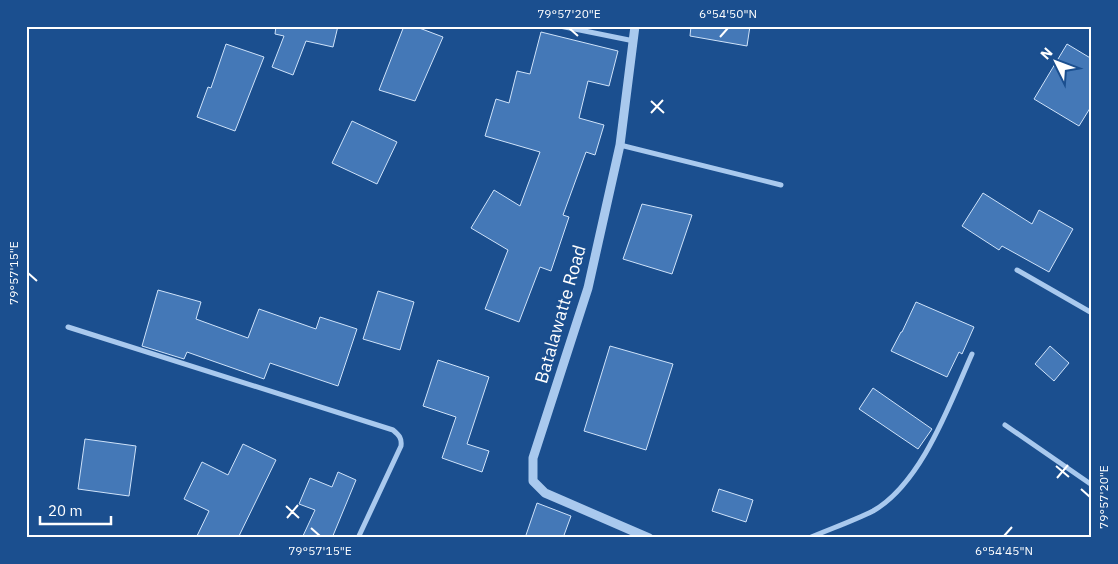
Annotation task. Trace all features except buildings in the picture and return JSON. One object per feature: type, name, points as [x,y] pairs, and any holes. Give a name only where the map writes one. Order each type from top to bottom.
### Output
[{"type":"street","points":[[560,26],[634,41]]},
{"type":"street","name":"Batalawatte Road","points":[[635,26],[620,146],[588,288],[533,458],[533,481],[545,493],[648,538]]},
{"type":"street","points":[[620,146],[781,185]]},
{"type":"street","points":[[1017,270],[1092,313]]},
{"type":"street","points":[[68,327],[393,430],[399,434],[401,446],[358,538]]},
{"type":"street","points":[[809,538],[873,510],[901,489],[934,439],[972,354]]},
{"type":"street","points":[[1005,425],[1092,485]]}]
